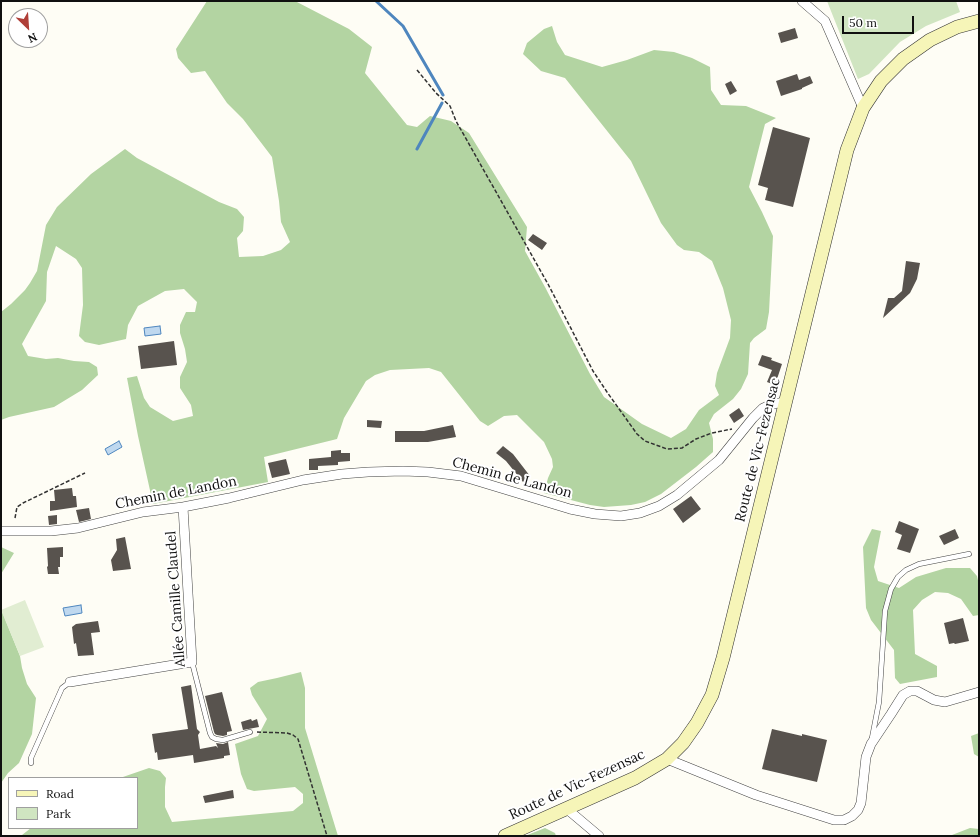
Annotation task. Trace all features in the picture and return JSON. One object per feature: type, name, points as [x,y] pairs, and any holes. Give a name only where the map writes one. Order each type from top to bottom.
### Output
[{"type":"main road","name":"Route de Vic-Fezensac","points":[[505,836],[635,778],[667,759],[683,742],[697,722],[712,695],[723,658],[848,150],[863,108],[881,81],[903,59],[930,40],[957,27],[979,21]]},
{"type":"street","points":[[802,1],[825,21],[863,108]]},
{"type":"street","name":"Chemin de Landon","points":[[1,531],[51,531],[78,528],[143,512],[183,507],[229,498],[303,480],[342,474],[403,471],[461,476],[570,509],[594,514],[621,516],[640,513],[659,506],[677,495],[719,460],[753,418],[764,408],[772,404],[786,402]]},
{"type":"street","name":"Allée Camille Claudel","points":[[183,507],[192,662]]},
{"type":"street","points":[[70,682],[192,662]]},
{"type":"street","points":[[667,759],[756,795],[834,820],[844,820],[852,816],[858,810],[861,803],[866,757],[871,744],[903,695],[910,691],[917,691],[934,700],[945,702],[979,692]]},
{"type":"street","points":[[567,809],[599,836]]},
{"type":"lane","points":[[871,744],[880,702],[885,611],[891,589],[898,577],[906,570],[919,564],[969,554]]},
{"type":"lane","name":"Allée Camille Claudel","points":[[192,662],[212,737],[223,740],[250,732]]},
{"type":"lane","points":[[31,763],[31,758],[62,688],[70,682]]},
{"type":"path","points":[[417,70],[436,93],[450,106],[456,121],[548,284],[593,371],[637,434],[645,441],[667,449],[682,448],[696,439],[712,432],[732,429],[737,426]]},
{"type":"path","points":[[15,518],[17,507],[23,502],[85,473]]},
{"type":"path","points":[[250,732],[287,733],[298,739],[327,836]]},
{"type":"green space","points":[[207,1],[295,1],[349,29],[372,47],[365,73],[407,125],[417,127],[430,116],[451,121],[469,133],[527,227],[525,251],[590,374],[604,397],[642,424],[671,438],[686,429],[699,410],[719,395],[715,386],[717,373],[730,338],[731,320],[723,288],[712,261],[699,252],[684,250],[677,245],[661,223],[631,161],[565,78],[541,71],[523,54],[527,43],[544,29],[552,26],[557,42],[565,55],[602,67],[654,50],[674,52],[692,58],[710,67],[711,90],[721,105],[746,106],[776,118],[765,124],[749,187],[773,236],[769,312],[766,329],[750,343],[748,374],[741,389],[733,399],[714,414],[709,423],[713,439],[713,452],[661,494],[645,502],[631,505],[604,507],[590,505],[544,493],[553,467],[552,459],[544,442],[517,415],[504,416],[488,426],[480,421],[441,372],[429,368],[390,370],[375,375],[366,381],[344,418],[337,439],[264,457],[268,482],[153,504],[127,378],[137,376],[144,398],[150,407],[173,421],[193,416],[191,405],[180,388],[180,377],[187,362],[180,333],[180,325],[186,312],[195,312],[197,302],[184,289],[165,291],[138,306],[128,325],[126,339],[99,345],[85,342],[79,336],[83,305],[82,268],[76,259],[56,246],[47,272],[46,301],[22,344],[28,356],[46,359],[58,358],[89,362],[97,367],[98,375],[82,390],[54,407],[1,420],[1,312],[25,290],[37,271],[46,225],[57,207],[91,174],[125,149],[137,158],[219,202],[237,209],[244,217],[243,231],[237,238],[239,257],[263,256],[281,250],[290,242],[281,222],[272,157],[243,119],[227,103],[205,71],[191,73],[178,58],[176,49]]},
{"type":"green space","points":[[827,1],[956,1],[960,12],[926,26],[900,42],[869,74],[858,79]]},
{"type":"green space","points":[[872,529],[881,531],[874,567],[878,581],[899,588],[916,577],[946,568],[970,568],[977,576],[979,585],[979,615],[973,616],[961,599],[948,593],[935,592],[922,600],[913,610],[915,654],[937,666],[937,677],[900,684],[895,678],[894,650],[871,620],[866,608],[863,547]]},
{"type":"green space","points":[[1,547],[14,553],[1,574]]},
{"type":"green space","points":[[25,600],[44,647],[20,656],[1,610]]},
{"type":"green space","points":[[1,609],[20,656],[27,684],[36,698],[32,734],[19,763],[8,773],[1,783]]},
{"type":"green space","points":[[301,672],[305,688],[305,728],[338,836],[22,836],[30,829],[138,829],[138,777],[123,777],[149,768],[160,771],[166,778],[165,807],[172,822],[293,811],[303,803],[303,794],[295,787],[254,791],[247,789],[241,774],[235,744],[258,736],[267,719],[252,695],[250,688],[258,682]]},
{"type":"green space","points":[[979,733],[979,757],[974,754],[971,736]]},
{"type":"green space","points":[[545,828],[555,833],[556,836],[525,836]]},
{"type":"green space","points":[[970,828],[979,829],[979,836],[952,836],[952,835]]},
{"type":"water","points":[[160,326],[161,334],[145,336],[144,328]]},
{"type":"water","points":[[119,441],[122,447],[108,455],[105,449]]},
{"type":"water","points":[[81,605],[82,613],[65,616],[63,608]]},
{"type":"building","points":[[795,28],[798,38],[781,43],[778,33]]},
{"type":"building","points":[[797,74],[799,80],[810,76],[813,83],[802,89],[781,96],[776,81]]},
{"type":"building","points":[[731,81],[737,91],[730,95],[725,84]]},
{"type":"building","points":[[773,127],[810,138],[793,207],[765,200],[768,188],[758,185]]},
{"type":"building","points":[[533,234],[547,243],[542,250],[528,240]]},
{"type":"building","points":[[906,261],[920,263],[917,279],[910,293],[883,318],[888,298],[894,298],[902,291]]},
{"type":"building","points":[[174,341],[177,365],[141,369],[138,346]]},
{"type":"building","points":[[762,355],[772,358],[771,360],[782,364],[775,385],[767,382],[772,370],[758,365]]},
{"type":"building","points":[[739,408],[744,416],[734,423],[729,415]]},
{"type":"building","points":[[367,420],[382,421],[381,428],[367,427]]},
{"type":"building","points":[[453,425],[456,437],[428,442],[395,442],[395,431],[424,431]]},
{"type":"building","points":[[503,446],[513,454],[530,476],[523,482],[506,461],[496,453]]},
{"type":"building","points":[[341,450],[341,453],[350,453],[350,461],[338,462],[338,465],[318,466],[318,470],[309,470],[309,459],[331,457],[331,451]]},
{"type":"building","points":[[286,459],[290,474],[272,478],[268,463]]},
{"type":"building","points":[[72,488],[73,496],[76,496],[77,507],[50,511],[50,501],[55,501],[54,490]]},
{"type":"building","points":[[691,496],[701,509],[683,523],[673,509]]},
{"type":"building","points":[[89,508],[91,519],[79,522],[76,510]]},
{"type":"building","points":[[57,515],[57,524],[49,525],[48,516]]},
{"type":"building","points":[[899,521],[919,529],[910,553],[897,549],[902,535],[895,532]]},
{"type":"building","points":[[955,529],[959,538],[944,545],[939,536]]},
{"type":"building","points":[[125,537],[131,569],[113,571],[111,560],[117,550],[116,539]]},
{"type":"building","points":[[63,547],[63,557],[60,557],[60,567],[58,567],[59,574],[48,574],[47,548]]},
{"type":"building","points":[[963,618],[969,641],[949,644],[944,623]]},
{"type":"building","points":[[98,621],[100,632],[91,633],[94,655],[78,656],[76,643],[74,644],[72,627],[76,624]]},
{"type":"building","points":[[191,685],[197,729],[200,732],[198,735],[200,749],[216,746],[218,748],[216,743],[223,744],[228,742],[230,755],[224,756],[224,758],[194,763],[193,755],[158,760],[157,752],[155,753],[152,734],[188,729],[181,687]]},
{"type":"building","points":[[222,692],[232,731],[227,732],[227,735],[223,736],[217,735],[214,732],[205,696]]},
{"type":"building","points":[[251,719],[252,721],[257,719],[259,727],[243,730],[241,722]]},
{"type":"building","points":[[772,729],[827,740],[817,782],[762,769]]},
{"type":"building","points":[[233,790],[234,798],[205,803],[203,796]]},
{"type":"waterway","points":[[376,1],[403,26],[443,95]]},
{"type":"waterway","points":[[417,149],[442,103]]}]
